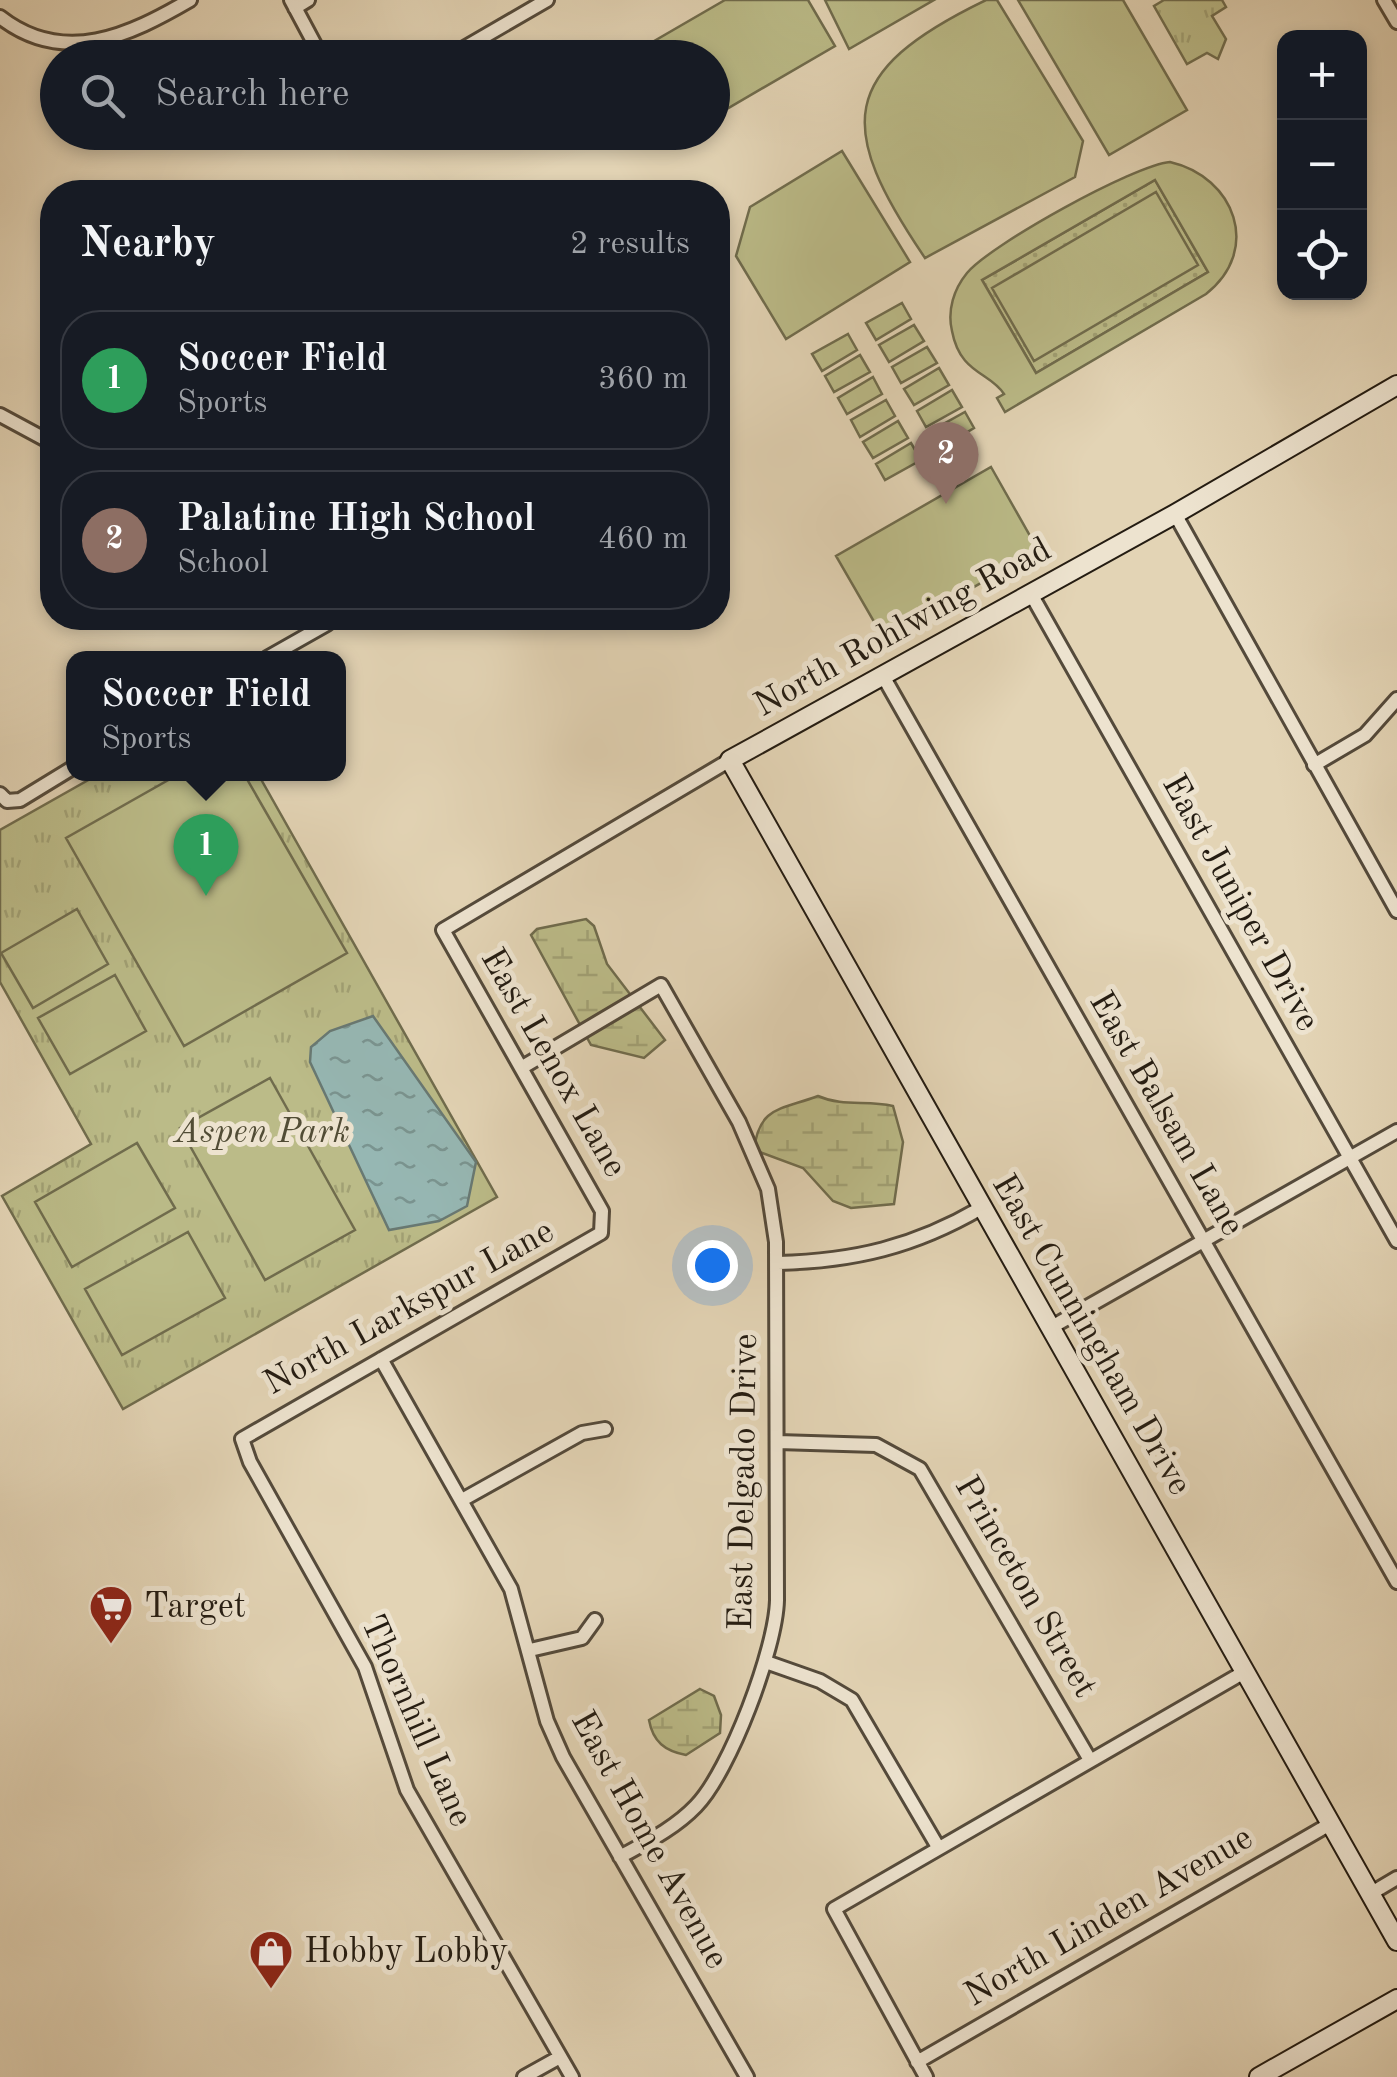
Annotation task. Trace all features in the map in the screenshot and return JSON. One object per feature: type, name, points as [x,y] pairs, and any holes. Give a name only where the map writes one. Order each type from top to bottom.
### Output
[{"type":"street","points":[[106,40],[134,32],[190,0]]},
{"type":"street","points":[[308,0],[293,4],[312,40]]},
{"type":"street","points":[[478,40],[547,0]]},
{"type":"street","points":[[1384,0],[1397,22]]},
{"type":"street","points":[[0,17],[34,35],[66,40]]},
{"type":"street","name":"North Rohlwing Road","points":[[443,930],[730,760],[1175,514],[1397,385]]},
{"type":"street","points":[[0,416],[40,438]]},
{"type":"street","points":[[1175,514],[1397,911]]},
{"type":"street","name":"East Juniper Drive","points":[[1032,594],[1397,1241]]},
{"type":"street","points":[[279,651],[316,630]]},
{"type":"street","name":"East Balsam Lane","points":[[884,676],[1397,1582]]},
{"type":"street","points":[[1314,765],[1364,735],[1397,699]]},
{"type":"street","name":"East Cunningham Drive","points":[[730,760],[1397,1941]]},
{"type":"street","points":[[0,794],[7,801],[20,800],[66,772]]},
{"type":"street","name":"East Lenox Lane","points":[[443,930],[602,1211],[604,1228]]},
{"type":"street","name":"East Delgado Drive","points":[[521,1068],[661,985],[739,1122],[768,1189],[776,1242],[777,1617],[766,1662],[702,1800],[673,1826],[620,1857]]},
{"type":"street","points":[[1050,1328],[1397,1131]]},
{"type":"street","points":[[778,1263],[834,1262],[884,1253],[930,1236],[981,1208]]},
{"type":"street","name":"North Larkspur Lane","points":[[242,1438],[597,1237],[604,1228]]},
{"type":"street","name":"East Home Avenue","points":[[381,1359],[511,1589],[547,1721],[747,2077]]},
{"type":"street","points":[[462,1500],[582,1433],[606,1429]]},
{"type":"street","name":"Thornhill Lane","points":[[242,1438],[250,1462],[365,1667],[407,1790],[572,2077]]},
{"type":"street","name":"Princeton Street","points":[[778,1442],[876,1445],[920,1469],[1090,1760]]},
{"type":"street","points":[[530,1650],[582,1638],[595,1620]]},
{"type":"street","points":[[766,1662],[820,1681],[852,1700],[938,1847]]},
{"type":"street","points":[[926,2077],[834,1909],[1246,1672]]},
{"type":"street","name":"North Linden Avenue","points":[[917,2062],[1330,1824]]},
{"type":"street","points":[[1370,1894],[1397,1878]]},
{"type":"street","points":[[1269,2075],[1397,1998]]},
{"type":"street","points":[[524,2077],[560,2057]]},
{"type":"green space","points":[[725,0],[808,0],[835,46],[730,107],[730,40],[656,40]]},
{"type":"green space","points":[[825,0],[934,0],[849,49]]},
{"type":"green space","points":[[986,0],[997,0],[1083,141],[1075,177],[925,258],[876,173],[866,138],[866,107],[878,79],[901,52],[937,26]]},
{"type":"green space","points":[[1018,0],[1123,0],[1187,110],[1109,155]]},
{"type":"green space","points":[[1164,0],[1222,0],[1226,7],[1212,16],[1226,39],[1218,59],[1207,53],[1187,64],[1154,6]]},
{"type":"green space","points":[[842,151],[910,262],[786,339],[736,256],[750,207]]},
{"type":"green space","points":[[1170,162],[1193,170],[1225,199],[1236,237],[1233,257],[1223,276],[1206,294],[1005,412],[997,398],[1004,394],[968,364],[956,345],[951,308],[962,279],[981,260],[1032,226],[1152,166]],"holes":[[[1155,180],[1208,272],[1036,373],[982,280]]]},
{"type":"green space","points":[[1155,180],[1208,272],[1036,373],[982,280]]},
{"type":"green space","points":[[1156,192],[1198,265],[1034,361],[992,288]]},
{"type":"green space","points":[[902,303],[911,319],[876,340],[866,323]]},
{"type":"green space","points":[[914,325],[924,341],[889,362],[879,345]]},
{"type":"green space","points":[[848,334],[857,350],[822,371],[812,354]]},
{"type":"green space","points":[[927,347],[937,363],[901,383],[892,367]]},
{"type":"green space","points":[[860,355],[870,372],[834,392],[825,376]]},
{"type":"green space","points":[[939,368],[949,385],[914,405],[904,389]]},
{"type":"green space","points":[[873,377],[882,394],[847,414],[838,398]]},
{"type":"green space","points":[[952,390],[962,407],[926,427],[917,411]]},
{"type":"green space","points":[[886,400],[895,416],[860,437],[851,420]]},
{"type":"green space","points":[[965,412],[974,428],[939,449],[929,432]]},
{"type":"green space","points":[[898,421],[908,438],[873,458],[863,442]]},
{"type":"green space","points":[[911,443],[921,460],[885,480],[876,464]]},
{"type":"green space","points":[[991,467],[1038,550],[884,639],[836,556]]},
{"type":"green space","name":"Aspen Park","points":[[87,781],[262,781],[497,1197],[123,1409],[2,1196],[91,1144],[0,982],[0,830]]},
{"type":"green space","points":[[167,781],[248,781],[347,953],[184,1046],[66,838]]},
{"type":"green space","points":[[77,909],[108,964],[33,1008],[1,953]]},
{"type":"green space","points":[[586,919],[594,926],[607,964],[665,1040],[644,1058],[591,1045],[531,935],[537,929]]},
{"type":"green space","points":[[115,975],[146,1031],[70,1074],[38,1018]]},
{"type":"green space","points":[[270,1078],[355,1230],[265,1280],[180,1128]]},
{"type":"green space","points":[[818,1096],[893,1106],[903,1142],[894,1204],[851,1208],[833,1201],[803,1168],[754,1150],[767,1117]]},
{"type":"green space","points":[[137,1143],[175,1208],[72,1267],[35,1202]]},
{"type":"green space","points":[[188,1232],[225,1298],[122,1355],[85,1289]]},
{"type":"green space","points":[[700,1689],[714,1696],[721,1715],[720,1733],[686,1755],[666,1748],[657,1740],[649,1720]]},
{"type":"water","points":[[373,1016],[476,1162],[467,1206],[439,1221],[389,1230],[310,1062],[311,1047],[330,1031]]},
{"type":"place","name":"Palatine High School","points":[[946,504]]},
{"type":"place","name":"Soccer Field","points":[[206,896]]},
{"type":"place","name":"Target","points":[[111,1645]]},
{"type":"place","name":"Hobby Lobby","points":[[271,1990]]}]
